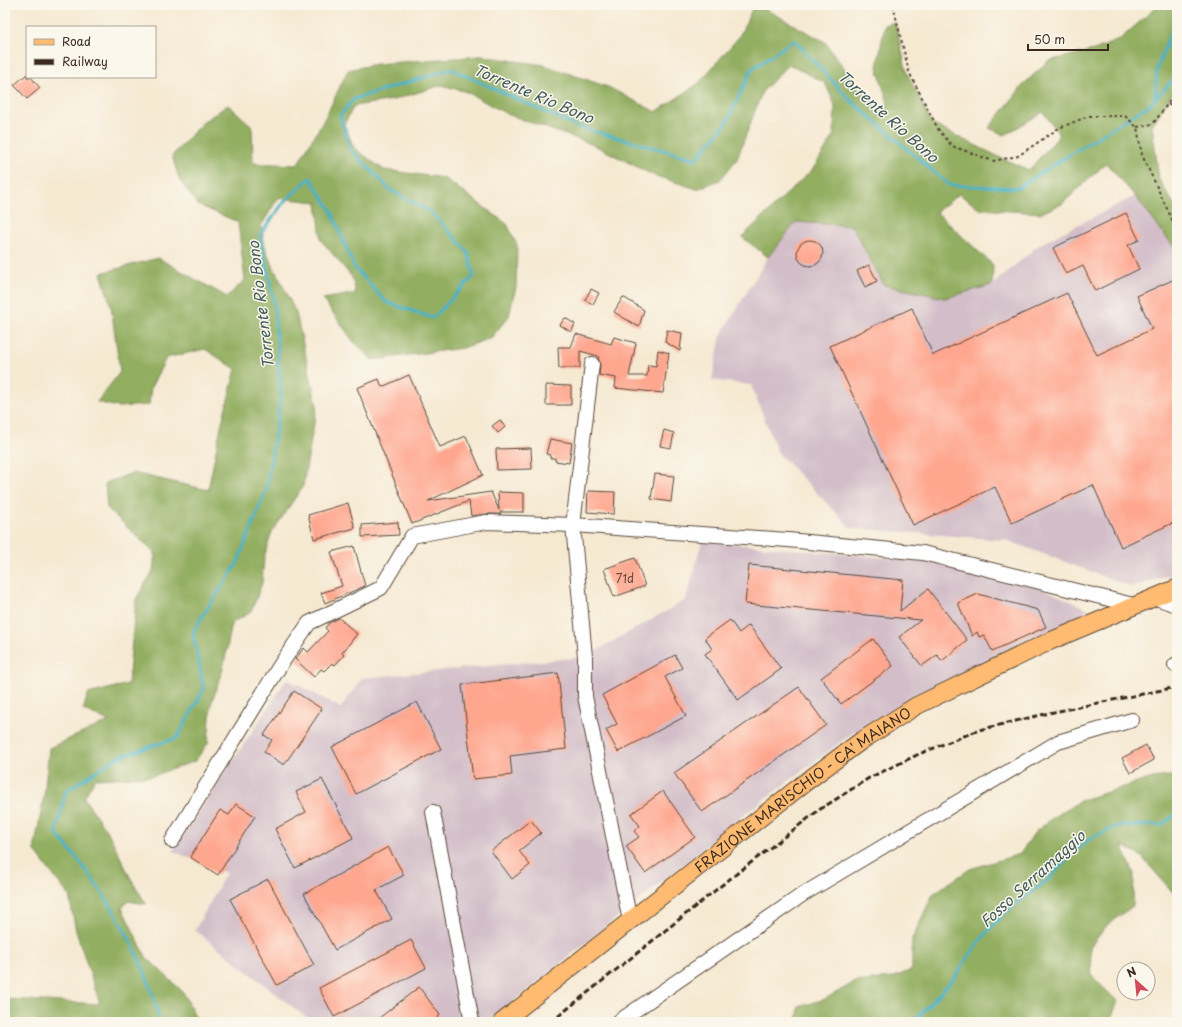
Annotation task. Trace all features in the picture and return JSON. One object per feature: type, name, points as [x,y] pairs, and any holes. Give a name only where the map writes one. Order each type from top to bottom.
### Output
[{"type":"main road","name":"FRAZIONE MARISCHIO - CA' MAIANO","points":[[502,1022],[803,784],[861,741],[916,706],[1048,642],[1133,605],[1177,588]]},
{"type":"street","points":[[592,364],[573,525],[585,657],[585,696],[630,921]]},
{"type":"street","points":[[172,840],[281,664],[309,623],[381,588],[412,536],[486,522],[573,525],[788,540],[923,553],[1133,605]]},
{"type":"street","points":[[1153,597],[1177,606]]},
{"type":"street","points":[[618,1022],[802,894],[1058,742],[1132,720]]},
{"type":"street","points":[[433,812],[472,1022]]},
{"type":"path","points":[[893,5],[909,72],[938,129],[952,146],[993,161],[1018,156],[1059,128],[1089,116],[1124,116],[1137,127],[1142,155],[1177,230]]},
{"type":"path","points":[[1137,127],[1153,124],[1177,90]]},
{"type":"path","points":[[1168,104],[1177,110]]},
{"type":"shaded area","points":[[1135,196],[1177,251],[1177,573],[1132,587],[1006,540],[851,528],[778,453],[751,385],[712,380],[721,335],[768,257],[796,222],[852,226],[884,285],[992,285],[1040,244]]},
{"type":"shaded area","points":[[702,541],[932,562],[1039,587],[1093,611],[909,699],[854,732],[753,808],[488,1022],[312,1022],[195,930],[226,873],[173,851],[287,679],[341,708],[362,678],[585,657],[686,600]]},
{"type":"green space","points":[[754,5],[758,5],[825,42],[859,89],[881,110],[888,103],[877,67],[885,25],[895,22],[907,73],[932,124],[1029,170],[1060,135],[1043,112],[1005,135],[989,128],[1025,83],[1048,61],[1094,50],[1119,40],[1159,5],[1177,5],[1177,86],[1152,125],[1159,180],[1177,209],[1177,251],[1135,196],[1106,163],[1062,204],[1041,213],[980,209],[959,194],[936,212],[993,265],[992,285],[945,298],[884,285],[852,226],[796,222],[768,257],[742,237],[813,169],[834,136],[835,105],[825,83],[789,64],[762,92],[737,159],[720,180],[697,189],[653,175],[594,145],[507,114],[467,92],[442,85],[393,100],[354,106],[344,124],[354,148],[384,170],[444,178],[507,224],[517,245],[516,287],[509,316],[491,338],[463,348],[372,360],[353,341],[323,299],[356,293],[352,277],[321,240],[317,202],[278,198],[261,226],[266,251],[296,313],[317,406],[303,486],[271,534],[264,558],[262,583],[251,612],[232,623],[223,669],[211,705],[208,743],[195,761],[153,776],[95,779],[84,798],[110,836],[130,877],[146,904],[128,901],[122,908],[146,957],[183,992],[198,1022],[5,1022],[5,999],[100,1004],[76,931],[69,896],[34,850],[44,796],[49,748],[109,721],[83,710],[88,694],[128,684],[136,599],[153,571],[155,553],[107,508],[105,483],[133,473],[208,490],[221,426],[236,369],[205,349],[166,358],[151,387],[149,405],[118,407],[97,402],[120,372],[111,306],[101,273],[158,258],[227,297],[245,280],[238,222],[198,205],[180,181],[172,156],[203,122],[228,105],[252,126],[253,163],[297,165],[324,120],[348,70],[376,64],[481,56],[544,65],[608,87],[656,112],[698,84],[739,37]]},
{"type":"green space","points":[[1177,775],[1177,897],[1141,856],[1122,845],[1134,874],[1133,906],[1108,924],[1090,947],[1092,976],[1118,1002],[1109,1022],[797,1022],[799,1007],[825,999],[855,982],[892,978],[912,970],[912,939],[933,894],[970,869],[1020,854],[1035,832],[1055,816],[1082,800],[1153,778]]},
{"type":"building","points":[[26,75],[26,78],[32,78],[40,88],[27,99],[14,85]]},
{"type":"building","points":[[1126,213],[1139,240],[1128,245],[1139,269],[1095,291],[1083,266],[1066,274],[1053,248]]},
{"type":"building","points":[[810,240],[819,244],[823,253],[819,262],[810,266],[801,262],[797,253],[801,244]]},
{"type":"building","points":[[869,265],[877,281],[865,287],[857,271]]},
{"type":"building","points":[[1177,278],[1177,521],[1121,547],[1093,485],[1012,523],[995,487],[913,525],[830,346],[912,308],[933,355],[1067,293],[1097,355],[1152,329],[1137,296]]},
{"type":"building","points":[[591,289],[599,293],[593,304],[585,300]]},
{"type":"building","points":[[623,297],[644,310],[639,327],[614,312]]},
{"type":"building","points":[[565,318],[575,324],[571,332],[560,325]]},
{"type":"building","points":[[667,330],[682,333],[680,351],[665,342]]},
{"type":"building","points":[[576,334],[611,344],[614,337],[636,343],[629,376],[647,376],[648,365],[656,366],[658,350],[669,353],[663,393],[615,388],[616,378],[599,375],[600,365],[598,356],[580,351],[580,368],[559,368],[558,347],[571,347]]},
{"type":"building","points":[[409,375],[440,447],[466,436],[483,475],[428,501],[491,492],[499,510],[498,492],[524,493],[524,512],[500,512],[501,514],[471,516],[469,501],[412,524],[357,388],[379,379],[382,387]]},
{"type":"building","points":[[546,385],[571,386],[571,405],[546,405]]},
{"type":"building","points":[[500,420],[505,427],[498,433],[492,426]]},
{"type":"building","points":[[664,430],[674,433],[671,448],[660,446]]},
{"type":"building","points":[[550,439],[572,443],[569,463],[555,461],[555,458],[550,458],[550,455],[546,454]]},
{"type":"building","points":[[531,448],[532,469],[497,470],[496,449]]},
{"type":"building","points":[[655,474],[674,476],[671,502],[651,499]]},
{"type":"building","points":[[588,491],[615,492],[614,514],[587,512]]},
{"type":"building","points":[[348,503],[355,528],[314,539],[308,515]]},
{"type":"building","points":[[398,522],[399,535],[362,537],[362,525]]},
{"type":"building","points":[[354,546],[365,586],[325,603],[321,593],[342,586],[331,552]]},
{"type":"building","points":[[635,558],[645,586],[614,597],[604,569]]},
{"type":"building","points":[[749,565],[903,580],[900,611],[928,589],[967,640],[942,661],[937,655],[922,666],[899,637],[921,620],[745,604]]},
{"type":"building","points":[[978,594],[1038,610],[1046,627],[992,651],[984,635],[979,637],[977,632],[972,636],[958,603]]},
{"type":"building","points":[[339,618],[357,634],[342,653],[344,655],[335,665],[332,663],[324,671],[321,669],[314,677],[295,659],[304,648],[308,652],[328,631],[325,628],[329,623]]},
{"type":"building","points":[[730,620],[739,633],[749,625],[781,669],[738,700],[705,654],[712,649],[705,638]]},
{"type":"building","points":[[873,639],[893,666],[841,704],[821,678]]},
{"type":"building","points":[[675,655],[682,668],[665,677],[686,716],[618,752],[606,730],[617,724],[602,695]]},
{"type":"building","points":[[558,673],[566,749],[510,756],[512,775],[473,779],[462,685]]},
{"type":"building","points":[[799,687],[826,725],[702,812],[674,773]]},
{"type":"building","points":[[294,691],[322,709],[284,765],[264,752],[272,740],[264,735]]},
{"type":"building","points":[[417,702],[441,749],[356,794],[332,747]]},
{"type":"building","points":[[1146,745],[1154,760],[1130,773],[1122,758]]},
{"type":"building","points":[[322,779],[353,838],[295,868],[275,829],[306,812],[296,792]]},
{"type":"building","points":[[663,791],[695,837],[645,873],[626,846],[639,837],[634,831],[640,826],[631,814]]},
{"type":"building","points":[[236,804],[255,816],[218,875],[190,857],[220,810],[229,815]]},
{"type":"building","points":[[531,820],[541,833],[519,851],[530,865],[512,879],[491,851]]},
{"type":"building","points":[[388,847],[404,875],[376,890],[392,919],[335,950],[304,894]]},
{"type":"building","points":[[268,879],[314,965],[277,985],[230,899]]},
{"type":"building","points":[[411,940],[426,968],[334,1017],[319,988]]},
{"type":"building","points":[[419,987],[440,1015],[433,1022],[374,1022]]},
{"type":"waterway","points":[[1155,98],[1157,68],[1177,17]]},
{"type":"waterway","name":"Torrente Rio Bono","points":[[160,1022],[156,1005],[144,971],[120,921],[96,884],[56,833],[66,791],[118,757],[177,738],[204,689],[193,633],[201,618],[237,564],[266,491],[281,396],[274,302],[260,235],[284,202],[310,178],[331,210],[354,267],[386,302],[433,318],[474,276],[468,252],[431,212],[390,190],[350,149],[340,115],[354,99],[451,69],[578,127],[696,159],[726,124],[752,69],[794,40],[849,99],[949,185],[1017,188],[1149,105],[1177,76]]},
{"type":"waterway","name":"Fosso Serramaggio","points":[[913,1022],[955,977],[978,943],[1002,915],[1050,878],[1064,862],[1088,840],[1118,826],[1161,825],[1177,814]]},
{"type":"railway","points":[[551,1022],[722,885],[819,810],[869,778],[919,754],[979,730],[1049,713],[1177,687]]}]
